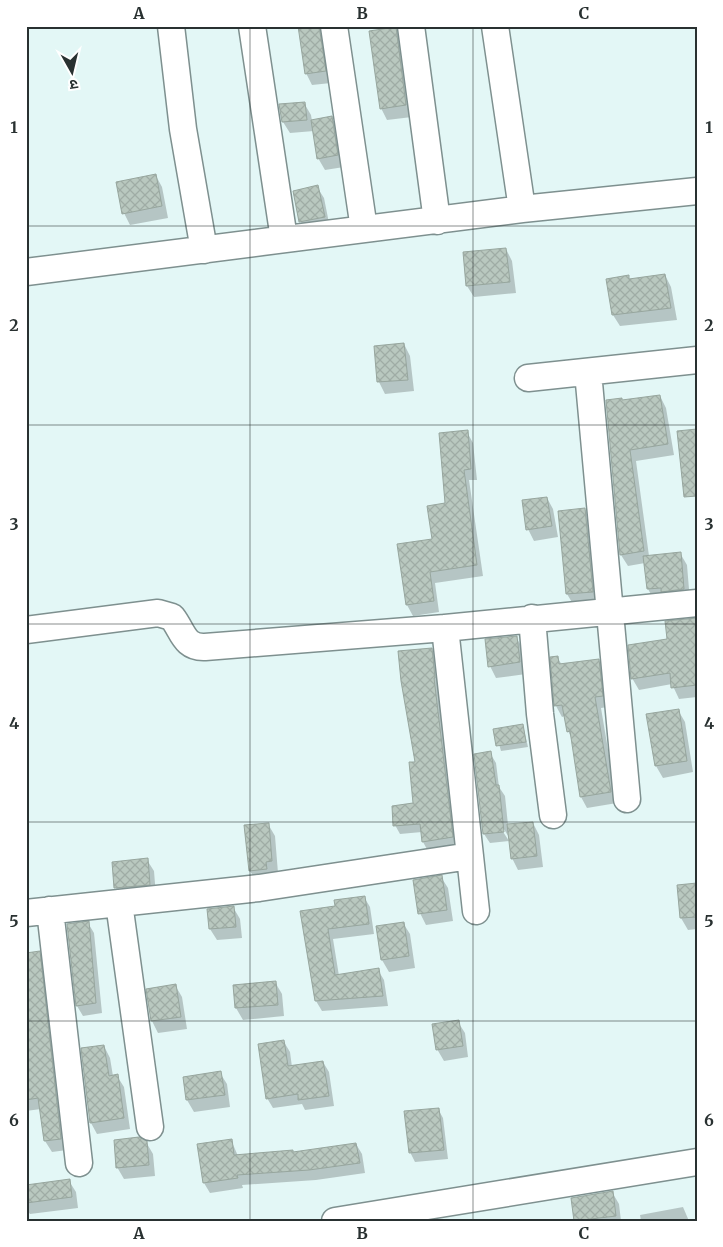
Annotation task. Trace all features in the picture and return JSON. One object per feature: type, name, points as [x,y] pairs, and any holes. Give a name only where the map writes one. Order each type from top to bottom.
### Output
[{"type":"street","points":[[171,26],[183,129],[204,250]]},
{"type":"street","points":[[252,26],[284,239]]},
{"type":"street","points":[[334,26],[364,229]]},
{"type":"street","points":[[412,26],[437,221]]},
{"type":"street","points":[[495,26],[522,209]]},
{"type":"street","points":[[26,272],[522,209],[697,191]]},
{"type":"street","points":[[528,378],[697,360]]},
{"type":"street","points":[[588,372],[627,799]]},
{"type":"street","points":[[26,630],[158,613],[172,617],[188,643],[197,648],[445,628],[697,602]]},
{"type":"street","points":[[532,618],[541,723],[553,815]]},
{"type":"street","points":[[445,628],[476,912]]},
{"type":"street","points":[[79,1163],[38,912],[259,888],[470,856]]},
{"type":"street","points":[[119,903],[150,1127]]},
{"type":"street","points":[[335,1221],[697,1162]]},
{"type":"building","points":[[298,26],[319,26],[326,71],[305,74]]},
{"type":"building","points":[[396,27],[406,105],[380,109],[369,31]]},
{"type":"building","points":[[305,102],[307,120],[282,122],[279,104]]},
{"type":"building","points":[[332,116],[338,155],[317,159],[311,120]]},
{"type":"building","points":[[156,174],[162,206],[122,214],[116,182]]},
{"type":"building","points":[[318,185],[325,217],[299,222],[293,191]]},
{"type":"building","points":[[506,248],[510,282],[466,286],[463,252]]},
{"type":"building","points":[[665,274],[671,308],[612,315],[606,279],[629,275],[629,279]]},
{"type":"building","points":[[404,343],[408,380],[377,382],[374,346]]},
{"type":"building","points":[[660,395],[668,444],[630,450],[644,551],[620,555],[606,400]]},
{"type":"building","points":[[697,429],[697,496],[684,497],[677,431]]},
{"type":"building","points":[[468,430],[471,469],[464,470],[477,565],[430,572],[434,601],[406,605],[397,544],[432,539],[427,506],[445,503],[439,433]]},
{"type":"building","points":[[547,497],[552,526],[526,530],[522,500]]},
{"type":"building","points":[[585,508],[593,592],[566,594],[558,511]]},
{"type":"building","points":[[681,552],[684,589],[661,592],[661,588],[647,589],[643,556]]},
{"type":"building","points":[[697,618],[697,685],[671,688],[670,673],[631,679],[628,645],[667,639],[665,621]]},
{"type":"building","points":[[517,636],[520,662],[488,667],[485,639]]},
{"type":"building","points":[[432,648],[453,837],[422,842],[420,824],[393,826],[392,806],[413,803],[409,762],[415,762],[401,681],[398,651]]},
{"type":"building","points":[[558,656],[559,664],[599,659],[603,696],[595,697],[611,792],[580,797],[570,731],[567,732],[562,705],[554,706],[550,657]]},
{"type":"building","points":[[679,709],[687,761],[655,766],[646,714]]},
{"type":"building","points":[[523,724],[526,742],[496,746],[493,729]]},
{"type":"building","points":[[491,751],[496,785],[499,785],[504,832],[483,834],[474,754]]},
{"type":"building","points":[[533,822],[537,856],[511,859],[507,824]]},
{"type":"building","points":[[269,823],[272,861],[266,862],[267,869],[249,871],[244,825]]},
{"type":"building","points":[[148,858],[150,885],[114,888],[112,862]]},
{"type":"building","points":[[442,875],[447,910],[418,914],[413,880]]},
{"type":"building","points":[[697,883],[697,917],[680,918],[677,885]]},
{"type":"building","points":[[365,896],[369,924],[328,929],[335,975],[379,968],[383,996],[315,1001],[300,911],[335,906],[334,900]]},
{"type":"building","points":[[234,906],[236,927],[209,929],[207,909]]},
{"type":"building","points":[[89,921],[96,1003],[76,1006],[67,924]]},
{"type":"building","points":[[404,922],[409,956],[381,960],[376,926]]},
{"type":"building","points":[[40,951],[61,1139],[44,1141],[38,1098],[26,1100],[26,953]]},
{"type":"building","points":[[276,981],[278,1005],[235,1008],[233,985]]},
{"type":"building","points":[[176,984],[181,1017],[151,1021],[146,989]]},
{"type":"building","points":[[459,1020],[463,1046],[436,1050],[432,1024]]},
{"type":"building","points":[[284,1040],[288,1066],[323,1061],[329,1096],[298,1100],[298,1094],[266,1099],[258,1044]]},
{"type":"building","points":[[104,1045],[109,1076],[118,1074],[124,1118],[90,1123],[81,1048]]},
{"type":"building","points":[[221,1071],[225,1095],[186,1100],[183,1077]]},
{"type":"building","points":[[439,1108],[444,1150],[409,1153],[404,1111]]},
{"type":"building","points":[[139,1137],[147,1141],[149,1165],[116,1168],[114,1140]]},
{"type":"building","points":[[232,1139],[234,1155],[293,1150],[293,1152],[356,1143],[360,1163],[309,1170],[237,1175],[238,1178],[203,1183],[197,1144]]},
{"type":"building","points":[[70,1179],[72,1197],[26,1203],[26,1185]]},
{"type":"building","points":[[613,1191],[616,1216],[574,1221],[571,1198]]}]
